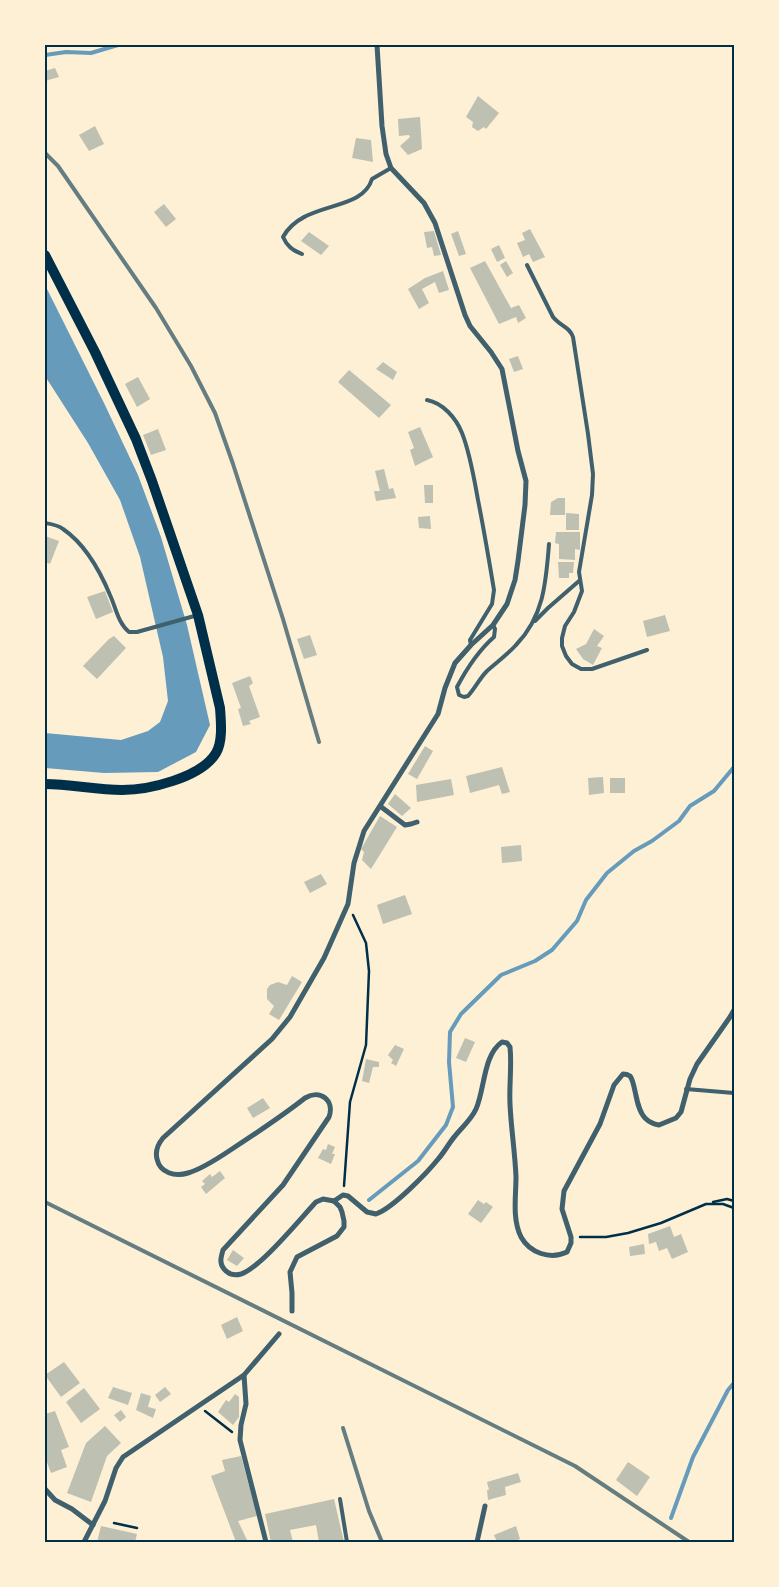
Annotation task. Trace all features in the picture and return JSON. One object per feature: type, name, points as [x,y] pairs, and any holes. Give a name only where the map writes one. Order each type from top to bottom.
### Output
[{"type":"main road","points":[[45,255],[95,352],[136,439],[170,530],[220,708],[221,723],[220,739],[216,753],[206,765],[162,785],[122,790],[45,784]]},
{"type":"street","points":[[292,1311],[290,1272],[297,1257],[337,1236],[344,1227],[340,1206],[334,1201],[323,1199],[316,1202],[262,1260],[243,1273],[233,1275],[224,1270],[221,1260],[224,1250],[292,1173],[329,1117],[331,1106],[329,1102],[320,1095],[310,1095],[239,1145],[188,1173],[173,1174],[167,1172],[158,1162],[156,1149],[163,1138],[279,1031],[290,1017],[324,958],[348,904],[354,863],[364,831],[438,714],[445,688],[455,663],[493,625],[507,604],[515,580],[525,505],[526,481],[518,451],[502,369],[464,315],[435,223],[424,203],[391,168],[386,154],[382,126],[377,45]]},
{"type":"street","points":[[380,806],[404,825],[417,822]]},
{"type":"street","points":[[334,1201],[344,1195],[351,1198],[367,1212],[376,1214],[392,1206],[439,1159],[473,1116],[482,1091],[489,1060],[502,1042],[507,1043],[510,1047],[510,1099],[516,1176],[516,1219],[520,1236],[528,1247],[544,1255],[558,1256],[567,1252],[571,1243],[571,1236],[562,1209],[564,1191],[600,1124],[618,1079],[623,1074],[628,1074],[632,1077],[638,1105],[643,1116],[650,1122],[659,1125],[676,1118],[681,1112],[686,1089],[697,1064],[734,1010]]},
{"type":"street","points":[[84,1542],[104,1501],[116,1468],[123,1457],[244,1375],[279,1334]]},
{"type":"street","points":[[244,1375],[246,1404],[240,1440],[266,1542]]},
{"type":"street","points":[[45,1489],[54,1500],[72,1508],[93,1525]]},
{"type":"street","points":[[477,1542],[485,1506]]},
{"type":"lane","points":[[302,254],[286,244],[283,236],[288,228],[307,215],[363,194],[369,188],[372,179],[391,168]]},
{"type":"lane","points":[[527,265],[553,317],[558,323],[571,331],[580,379],[593,474],[592,495],[579,572],[582,591],[565,626],[562,638],[566,656],[572,664],[582,670],[592,669],[647,650]]},
{"type":"lane","points":[[428,400],[436,402],[453,416],[462,433],[474,477],[494,590],[492,604],[470,640],[471,645]]},
{"type":"lane","points":[[45,523],[63,528],[84,548],[100,574],[126,630],[138,632],[195,616]]},
{"type":"lane","points":[[534,623],[540,606],[546,576],[549,544]]},
{"type":"lane","points":[[493,625],[495,629],[494,637],[483,646],[465,672],[457,687],[459,695],[468,696],[487,672],[517,644],[548,608],[579,581]]},
{"type":"lane","points":[[686,1089],[734,1093]]},
{"type":"lane","points":[[340,1499],[347,1542]]},
{"type":"path","points":[[344,1195],[350,1102],[366,1045],[369,971],[366,943],[356,920],[351,912],[346,909]]},
{"type":"path","points":[[571,1236],[606,1237],[628,1233],[661,1223],[706,1204],[727,1199],[734,1201]]},
{"type":"path","points":[[706,1204],[723,1204],[734,1208]]},
{"type":"path","points":[[198,1405],[229,1428],[240,1440]]},
{"type":"path","points":[[114,1523],[137,1528]]},
{"type":"water","points":[[45,285],[138,475],[161,537],[187,625],[210,725],[196,752],[158,772],[104,773],[45,768],[45,733],[121,740],[148,731],[160,722],[168,701],[163,657],[140,557],[120,500],[88,443],[45,376]]},
{"type":"building","points":[[55,68],[59,77],[45,82],[45,71]]},
{"type":"building","points":[[478,96],[499,113],[486,129],[484,127],[478,131],[472,127],[473,122],[466,117]]},
{"type":"building","points":[[420,117],[422,149],[408,155],[400,146],[410,137],[409,135],[399,136],[398,119]]},
{"type":"building","points":[[95,126],[104,144],[89,151],[79,135]]},
{"type":"building","points":[[356,138],[371,140],[373,162],[352,158]]},
{"type":"building","points":[[164,204],[176,219],[166,227],[154,212]]},
{"type":"building","points":[[530,229],[545,257],[533,262],[529,254],[523,257],[517,243],[525,240],[522,233]]},
{"type":"building","points":[[434,231],[441,255],[434,256],[432,247],[427,248],[424,232]]},
{"type":"building","points":[[458,231],[466,254],[459,256],[451,234]]},
{"type":"building","points":[[309,232],[329,246],[321,255],[301,241]]},
{"type":"building","points":[[499,245],[505,258],[497,262],[491,249]]},
{"type":"building","points":[[485,261],[511,308],[519,305],[526,318],[518,323],[516,317],[499,324],[470,268]]},
{"type":"building","points":[[506,261],[513,273],[507,277],[500,265]]},
{"type":"building","points":[[443,271],[449,290],[439,293],[435,282],[422,289],[429,303],[419,309],[408,289],[425,278]]},
{"type":"building","points":[[518,356],[523,369],[514,372],[509,359]]},
{"type":"building","points":[[383,362],[397,372],[393,380],[376,369]]},
{"type":"building","points":[[349,370],[391,405],[379,418],[338,382]]},
{"type":"building","points":[[138,377],[150,399],[137,407],[125,384]]},
{"type":"building","points":[[420,427],[433,457],[415,466],[410,450],[414,448],[408,432]]},
{"type":"building","points":[[158,429],[166,450],[151,455],[143,435]]},
{"type":"building","points":[[384,469],[389,489],[393,488],[396,498],[376,501],[374,491],[380,491],[375,471]]},
{"type":"building","points":[[424,485],[433,485],[433,503],[425,503]]},
{"type":"building","points":[[558,498],[565,498],[565,515],[550,515],[551,502]]},
{"type":"building","points":[[566,513],[579,514],[579,530],[566,530]]},
{"type":"building","points":[[430,516],[431,529],[419,528],[418,517]]},
{"type":"building","points":[[556,532],[580,532],[580,550],[575,549],[575,560],[559,559],[559,544],[555,543]]},
{"type":"building","points":[[45,536],[59,541],[50,564],[45,562]]},
{"type":"building","points":[[558,562],[574,562],[573,573],[569,573],[569,578],[559,578]]},
{"type":"building","points":[[105,591],[113,612],[96,619],[87,597]]},
{"type":"building","points":[[665,615],[670,631],[647,637],[643,621]]},
{"type":"building","points":[[594,629],[604,636],[597,646],[602,648],[593,665],[583,659],[576,649],[586,644]]},
{"type":"building","points":[[310,635],[317,655],[304,659],[297,639]]},
{"type":"building","points":[[114,636],[126,648],[97,679],[83,666]]},
{"type":"building","points":[[250,676],[253,683],[249,686],[260,717],[249,721],[251,724],[243,726],[238,709],[241,708],[232,683]]},
{"type":"building","points":[[425,746],[433,751],[417,779],[408,774]]},
{"type":"building","points":[[502,767],[510,792],[502,794],[499,785],[470,793],[466,776]]},
{"type":"building","points":[[603,777],[604,793],[589,795],[588,778]]},
{"type":"building","points":[[610,778],[625,778],[625,793],[610,793]]},
{"type":"building","points":[[451,779],[454,795],[417,802],[416,785]]},
{"type":"building","points":[[395,794],[411,808],[402,816],[388,804]]},
{"type":"building","points":[[380,816],[397,827],[371,869],[362,860],[364,852],[361,849]]},
{"type":"building","points":[[521,845],[522,861],[502,863],[501,847]]},
{"type":"building","points":[[321,874],[327,884],[310,893],[304,882]]},
{"type":"building","points":[[405,895],[412,914],[383,924],[377,905]]},
{"type":"building","points":[[292,976],[302,982],[279,1020],[269,1014],[274,1006],[267,999],[267,989],[270,985],[278,982],[287,985]]},
{"type":"building","points":[[465,1038],[475,1042],[466,1062],[456,1058]]},
{"type":"building","points":[[395,1045],[404,1049],[396,1066],[391,1063],[393,1060],[388,1055]]},
{"type":"building","points":[[366,1059],[379,1062],[379,1067],[373,1067],[369,1083],[362,1081]]},
{"type":"building","points":[[263,1098],[270,1108],[253,1118],[247,1108]]},
{"type":"building","points":[[328,1144],[335,1147],[332,1154],[335,1154],[331,1164],[318,1158],[323,1149],[326,1150]]},
{"type":"building","points":[[220,1171],[225,1178],[206,1194],[201,1187],[205,1184],[202,1181],[210,1174],[212,1177]]},
{"type":"building","points":[[478,1200],[484,1204],[486,1202],[493,1207],[481,1223],[468,1214]]},
{"type":"building","points":[[670,1226],[674,1237],[681,1234],[688,1252],[672,1259],[667,1248],[659,1251],[656,1242],[649,1244],[648,1234]]},
{"type":"building","points":[[644,1244],[645,1254],[630,1256],[629,1247]]},
{"type":"building","points":[[233,1250],[244,1258],[237,1266],[227,1260]]},
{"type":"building","points":[[237,1317],[243,1331],[227,1339],[221,1325]]},
{"type":"building","points":[[64,1362],[80,1383],[61,1397],[45,1375]]},
{"type":"building","points":[[113,1387],[132,1393],[128,1405],[108,1398]]},
{"type":"building","points":[[165,1387],[171,1394],[160,1402],[155,1395]]},
{"type":"building","points":[[84,1388],[100,1409],[81,1423],[66,1402]]},
{"type":"building","points":[[141,1393],[151,1396],[148,1407],[156,1409],[153,1418],[136,1410]]},
{"type":"building","points":[[235,1394],[239,1397],[239,1417],[233,1425],[218,1412],[226,1400],[229,1402]]},
{"type":"building","points":[[121,1410],[126,1417],[120,1422],[114,1415]]},
{"type":"building","points":[[55,1411],[69,1447],[61,1450],[67,1467],[51,1473],[45,1457],[45,1414]]},
{"type":"building","points":[[105,1426],[121,1443],[107,1456],[91,1502],[67,1493],[86,1443]]},
{"type":"building","points":[[241,1456],[257,1516],[238,1521],[248,1542],[236,1542],[211,1476],[225,1471],[222,1460]]},
{"type":"building","points":[[628,1462],[650,1477],[637,1496],[616,1480]]},
{"type":"building","points":[[518,1473],[521,1482],[505,1487],[506,1495],[488,1500],[487,1490],[489,1490],[487,1482]]},
{"type":"building","points":[[334,1499],[344,1542],[319,1542],[316,1525],[290,1530],[293,1542],[271,1542],[265,1514]]},
{"type":"building","points":[[101,1526],[137,1534],[135,1542],[97,1542]]},
{"type":"building","points":[[516,1526],[520,1539],[512,1542],[497,1542],[494,1535]]},
{"type":"waterway","points":[[45,55],[66,52],[91,53],[118,45]]},
{"type":"waterway","points":[[369,1200],[418,1161],[446,1125],[453,1107],[449,1062],[450,1032],[461,1014],[501,975],[535,961],[552,950],[577,921],[586,900],[607,873],[634,851],[652,841],[679,821],[690,806],[714,791],[734,767]]},
{"type":"waterway","points":[[671,1518],[693,1457],[728,1390],[734,1383]]},
{"type":"railway","points":[[45,153],[58,166],[156,308],[191,366],[215,413],[283,619],[319,742]]},
{"type":"railway","points":[[45,1202],[575,1466],[689,1542]]},
{"type":"railway","points":[[343,1428],[369,1511],[382,1542]]}]
